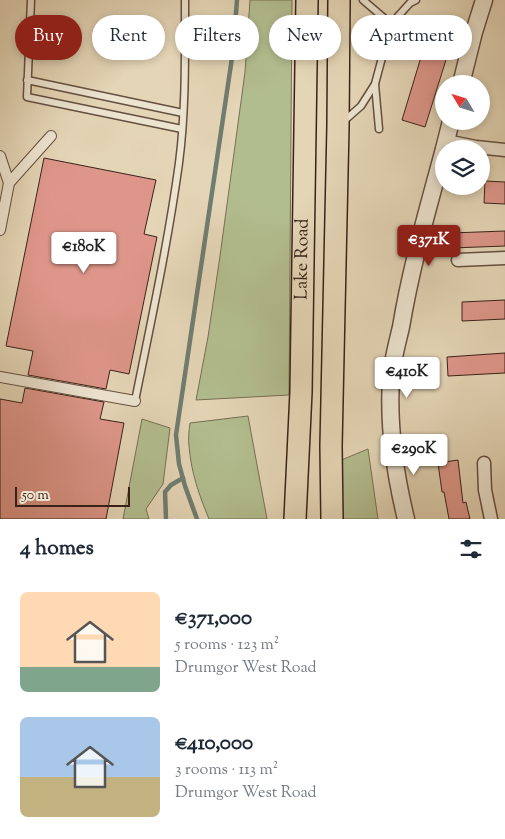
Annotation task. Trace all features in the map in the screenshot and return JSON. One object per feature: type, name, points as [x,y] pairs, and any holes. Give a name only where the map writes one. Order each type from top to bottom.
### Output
[{"type":"highway","name":"Lake Road","points":[[295,519],[301,392],[307,0]]},
{"type":"highway","name":"Lake Road","points":[[332,519],[331,446],[339,0]]},
{"type":"street","points":[[463,75],[484,0]]},
{"type":"street","points":[[9,183],[51,136]]},
{"type":"street","points":[[490,148],[505,150]]},
{"type":"street","points":[[0,156],[9,183],[0,230]]},
{"type":"street","points":[[406,519],[399,487],[394,448],[391,418],[391,378],[408,287],[435,182]]},
{"type":"street","points":[[458,260],[505,258]]},
{"type":"street","points":[[0,377],[135,401]]},
{"type":"street","points":[[484,463],[485,490],[491,519]]},
{"type":"lane","points":[[31,0],[27,97],[182,130]]},
{"type":"lane","points":[[135,401],[179,162],[185,72],[185,0]]},
{"type":"lane","points":[[363,0],[380,15]]},
{"type":"lane","points":[[399,15],[410,3],[416,0]]},
{"type":"lane","points":[[338,126],[361,106],[375,84],[381,60]]},
{"type":"lane","points":[[28,80],[183,113]]},
{"type":"lane","points":[[375,84],[379,128]]},
{"type":"green space","points":[[250,0],[292,0],[292,15],[269,15],[269,60],[292,60],[289,395],[196,400],[220,256],[246,60],[259,60],[259,15],[249,15]]},
{"type":"green space","points":[[248,416],[267,519],[209,519],[199,492],[190,456],[190,423]]},
{"type":"green space","points":[[142,419],[170,428],[163,484],[146,509],[149,519],[123,519]]},
{"type":"green space","points":[[368,449],[378,519],[338,519],[339,461]]},
{"type":"building","points":[[420,60],[446,60],[441,75],[435,75],[435,95],[425,127],[402,120]]},
{"type":"building","points":[[44,158],[156,180],[144,234],[157,237],[129,374],[110,370],[106,389],[28,375],[33,351],[6,346]]},
{"type":"building","points":[[490,181],[505,182],[505,204],[484,203],[484,195],[490,195]]},
{"type":"building","points":[[505,231],[505,246],[452,248],[451,233]]},
{"type":"building","points":[[505,300],[505,319],[462,321],[462,302]]},
{"type":"building","points":[[505,353],[505,373],[448,376],[447,357]]},
{"type":"building","points":[[25,388],[104,402],[100,419],[124,423],[106,519],[0,519],[0,399],[22,403]]},
{"type":"building","points":[[458,460],[463,503],[466,502],[470,519],[449,519],[444,492],[442,492],[438,463]]},
{"type":"waterway","points":[[197,519],[179,464],[176,435],[233,51],[237,0]]},
{"type":"waterway","points":[[166,519],[165,492],[171,485],[183,478]]}]
